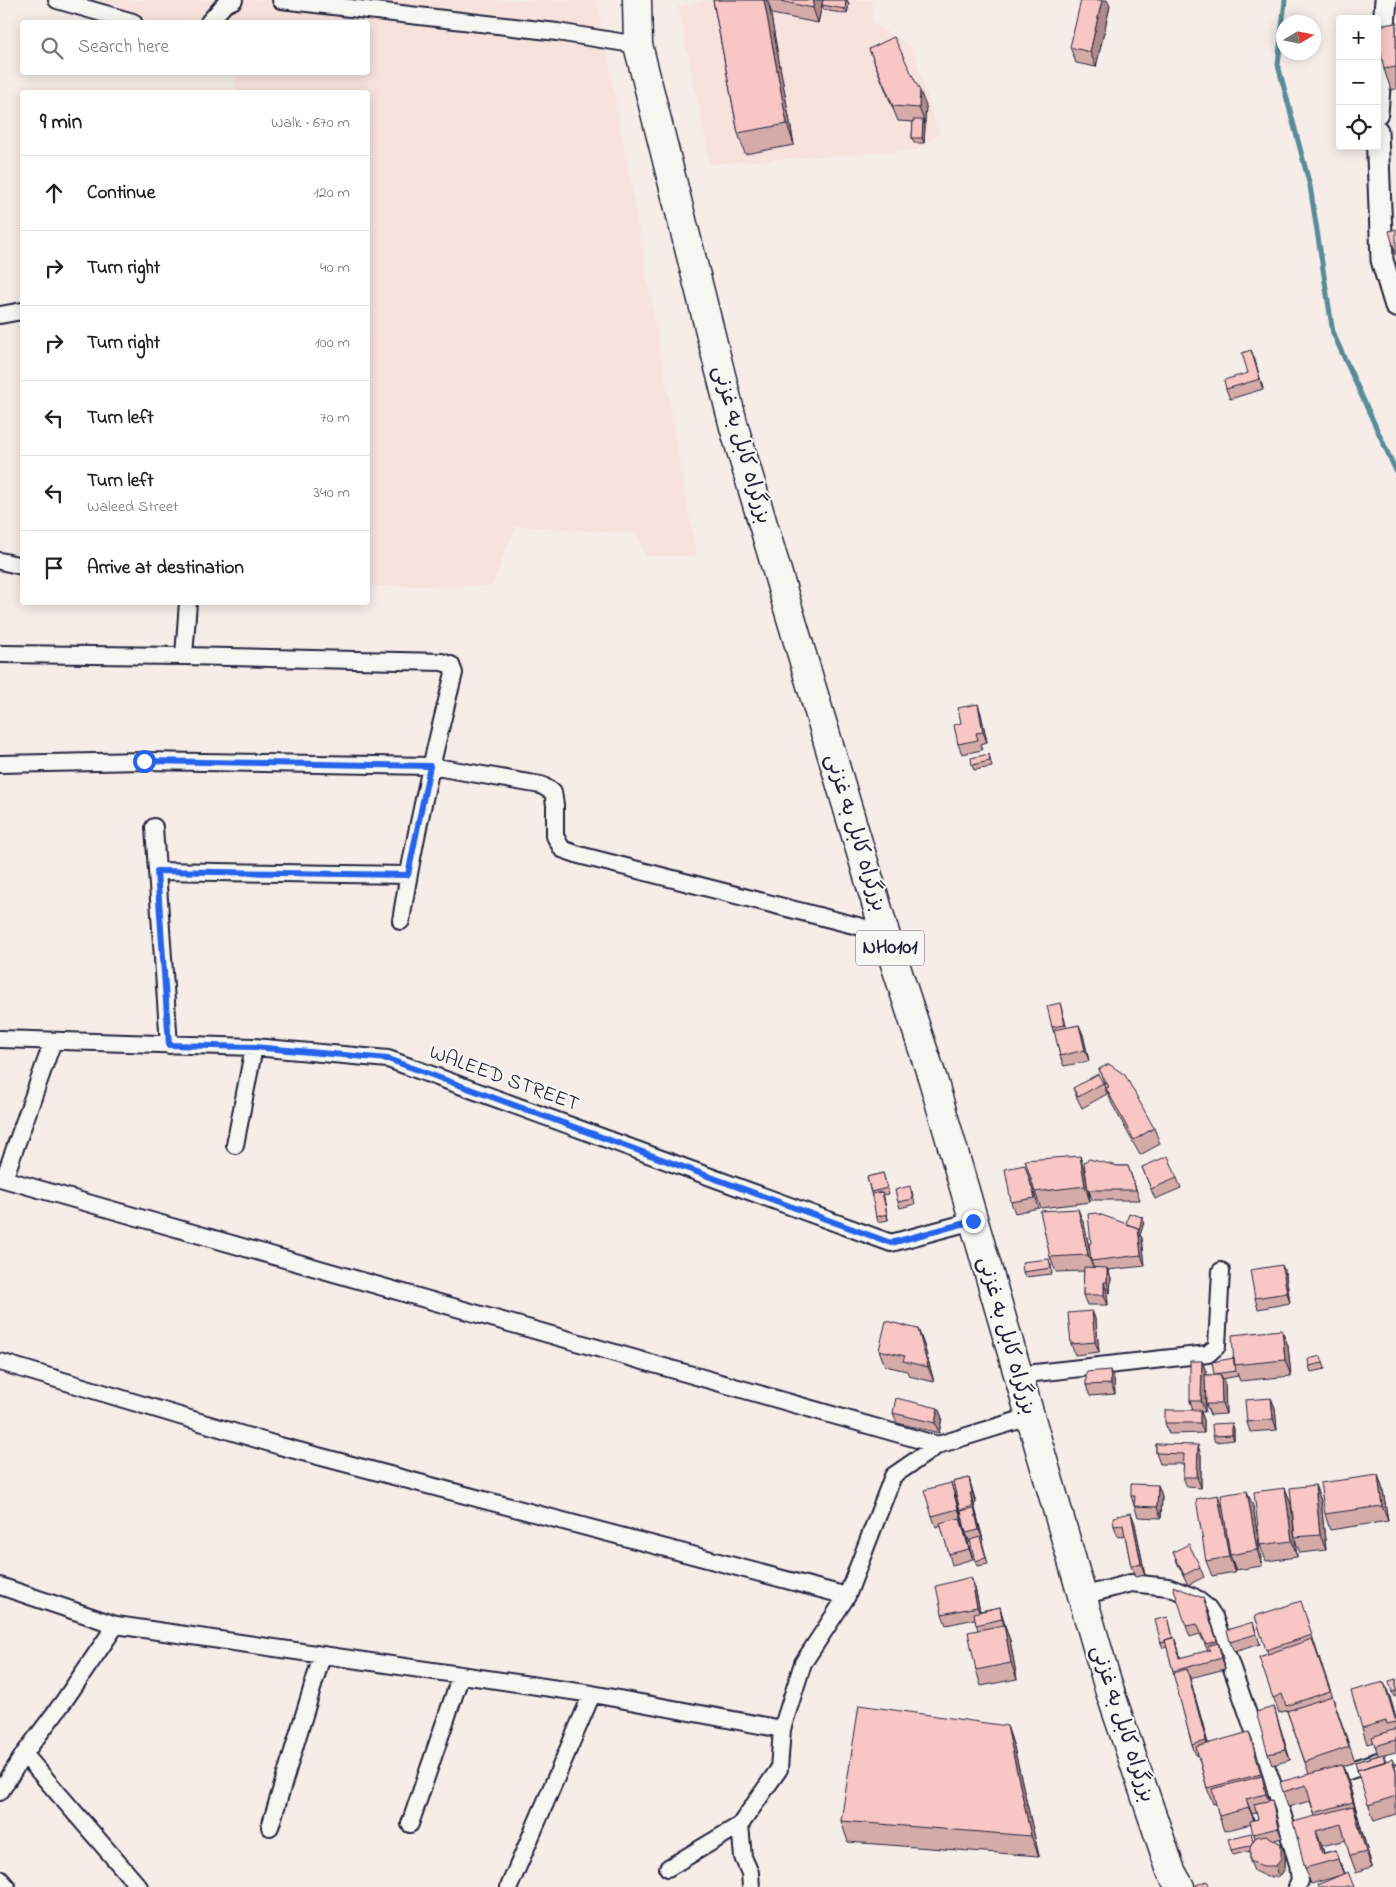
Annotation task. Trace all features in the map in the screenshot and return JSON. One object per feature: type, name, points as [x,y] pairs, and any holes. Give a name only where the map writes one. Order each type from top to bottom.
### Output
[{"type":"highway","name":"بزرگراه کابل به غزنی","points":[[637,0],[638,45],[734,427],[885,932],[933,1080],[1029,1417],[1113,1701],[1171,1870],[1180,1887]]},
{"type":"street","points":[[57,0],[126,20]]},
{"type":"street","points":[[211,20],[225,4],[234,0]]},
{"type":"street","points":[[281,0],[557,32],[638,45]]},
{"type":"street","points":[[1378,105],[1386,0]]},
{"type":"street","points":[[1378,150],[1382,260],[1396,306]]},
{"type":"street","points":[[0,314],[20,311]]},
{"type":"street","points":[[0,561],[20,566]]},
{"type":"street","points":[[184,656],[188,605]]},
{"type":"street","points":[[0,654],[184,656],[442,662],[451,664],[454,673],[430,766],[408,875],[401,921]]},
{"type":"street","points":[[0,764],[144,761],[430,766],[542,785],[553,792],[555,836],[562,849],[579,855],[885,932]]},
{"type":"street","points":[[154,827],[169,1045]]},
{"type":"street","points":[[157,871],[408,875]]},
{"type":"street","name":"WALEED STREET","points":[[0,1040],[254,1047],[388,1059],[891,1243],[973,1221]]},
{"type":"street","points":[[53,1041],[2,1179],[938,1444]]},
{"type":"street","points":[[235,1145],[254,1047]]},
{"type":"street","points":[[1017,1375],[1208,1354],[1217,1346],[1221,1271]]},
{"type":"street","points":[[0,1362],[280,1446],[846,1596]]},
{"type":"street","points":[[668,1868],[740,1825],[779,1769],[782,1729],[804,1663],[846,1596],[894,1476],[938,1444],[1029,1417]]},
{"type":"street","points":[[1082,1596],[1131,1583],[1168,1587],[1194,1597],[1208,1608],[1214,1616],[1276,1794],[1298,1864],[1300,1881],[1296,1887]]},
{"type":"street","points":[[0,1586],[116,1625],[592,1694],[782,1729]]},
{"type":"street","points":[[0,1792],[24,1754],[64,1701],[116,1625]]},
{"type":"street","points":[[270,1827],[322,1656]]},
{"type":"street","points":[[410,1824],[461,1674]]},
{"type":"street","points":[[508,1887],[592,1694]]},
{"type":"street","points":[[24,1754],[139,1887]]},
{"type":"street","points":[[1313,1782],[1396,1755]]},
{"type":"street","points":[[1276,1794],[1295,1788]]},
{"type":"street","points":[[740,1825],[743,1857],[750,1873],[751,1887]]},
{"type":"street","points":[[0,1879],[8,1887]]},
{"type":"shaded area","points":[[68,0],[598,0],[697,556],[646,556],[636,534],[516,526],[492,586],[370,586],[370,90],[236,90],[235,75],[370,75],[370,20],[128,20]]},
{"type":"shaded area","points":[[704,0],[872,0],[872,23],[912,47],[939,134],[918,150],[710,164],[678,7]]},
{"type":"building","points":[[713,0],[764,0],[787,124],[738,133]]},
{"type":"building","points":[[775,0],[814,0],[813,8]]},
{"type":"building","points":[[823,0],[846,0],[845,9],[822,5]]},
{"type":"building","points":[[1081,0],[1102,0],[1090,52],[1070,47]]},
{"type":"building","points":[[1396,23],[1396,67],[1384,69],[1381,53],[1381,25]]},
{"type":"building","points":[[894,37],[920,91],[919,108],[893,106],[869,49]]},
{"type":"building","points":[[913,120],[923,120],[922,138],[912,138]]},
{"type":"building","points":[[1396,229],[1396,255],[1389,231]]},
{"type":"building","points":[[1251,350],[1260,379],[1226,389],[1224,380],[1248,373],[1242,353]]},
{"type":"building","points":[[978,704],[983,732],[976,733],[978,740],[958,744],[954,725],[961,723],[958,708]]},
{"type":"building","points":[[989,754],[990,761],[972,765],[971,758]]},
{"type":"building","points":[[1060,1003],[1065,1025],[1052,1027],[1047,1006]]},
{"type":"building","points":[[1079,1025],[1085,1050],[1060,1056],[1054,1030]]},
{"type":"building","points":[[1109,1064],[1125,1075],[1154,1128],[1134,1140],[1106,1088],[1109,1087],[1099,1069]]},
{"type":"building","points":[[1098,1074],[1103,1083],[1078,1097],[1073,1088]]},
{"type":"building","points":[[1080,1156],[1085,1186],[1035,1192],[1025,1160]]},
{"type":"building","points":[[1168,1156],[1177,1178],[1151,1189],[1142,1167]]},
{"type":"building","points":[[1089,1159],[1118,1166],[1128,1166],[1136,1190],[1088,1190],[1084,1162]]},
{"type":"building","points":[[1025,1165],[1035,1198],[1011,1202],[1005,1169]]},
{"type":"building","points":[[883,1173],[887,1188],[871,1192],[867,1177]]},
{"type":"building","points":[[910,1186],[913,1199],[898,1202],[895,1190]]},
{"type":"building","points":[[882,1192],[887,1214],[876,1217],[872,1194]]},
{"type":"building","points":[[1078,1209],[1088,1255],[1050,1257],[1040,1211]]},
{"type":"building","points":[[1096,1213],[1138,1228],[1141,1255],[1091,1261],[1088,1214]]},
{"type":"building","points":[[1129,1213],[1142,1217],[1139,1230],[1126,1224]]},
{"type":"building","points":[[1049,1259],[1051,1268],[1023,1272],[1022,1262]]},
{"type":"building","points":[[1282,1265],[1287,1293],[1255,1298],[1250,1270]]},
{"type":"building","points":[[1084,1267],[1107,1268],[1107,1282],[1104,1282],[1104,1295],[1083,1295]]},
{"type":"building","points":[[1092,1311],[1095,1342],[1071,1344],[1068,1313]]},
{"type":"building","points":[[886,1321],[918,1329],[928,1367],[903,1361],[905,1356],[879,1350]]},
{"type":"building","points":[[1282,1330],[1285,1360],[1234,1365],[1232,1335]]},
{"type":"building","points":[[1321,1356],[1323,1363],[1309,1366],[1308,1359]]},
{"type":"building","points":[[1234,1358],[1236,1371],[1214,1374],[1212,1362]]},
{"type":"building","points":[[1190,1361],[1202,1361],[1201,1401],[1190,1401]]},
{"type":"building","points":[[1110,1370],[1111,1384],[1086,1385],[1086,1372]]},
{"type":"building","points":[[1205,1375],[1221,1375],[1222,1404],[1206,1404]]},
{"type":"building","points":[[896,1398],[938,1408],[935,1423],[893,1413]]},
{"type":"building","points":[[1271,1398],[1273,1419],[1247,1422],[1245,1400]]},
{"type":"building","points":[[1165,1410],[1200,1410],[1200,1423],[1165,1423]]},
{"type":"building","points":[[1232,1423],[1232,1435],[1213,1436],[1212,1424]]},
{"type":"building","points":[[1156,1444],[1198,1445],[1197,1477],[1183,1477],[1184,1454],[1156,1453]]},
{"type":"building","points":[[1378,1475],[1382,1506],[1325,1514],[1320,1483]]},
{"type":"building","points":[[969,1478],[973,1506],[960,1510],[953,1482]]},
{"type":"building","points":[[951,1483],[958,1509],[932,1516],[924,1490]]},
{"type":"building","points":[[1131,1484],[1158,1485],[1157,1507],[1134,1506],[1135,1496],[1131,1496]]},
{"type":"building","points":[[1315,1485],[1320,1535],[1295,1537],[1290,1488]]},
{"type":"building","points":[[1285,1488],[1292,1541],[1260,1545],[1254,1492]]},
{"type":"building","points":[[1247,1491],[1257,1550],[1230,1555],[1221,1495]]},
{"type":"building","points":[[1218,1495],[1229,1557],[1206,1561],[1196,1499]]},
{"type":"building","points":[[974,1508],[979,1530],[966,1533],[961,1511]]},
{"type":"building","points":[[1131,1513],[1141,1564],[1131,1566],[1123,1525],[1114,1526],[1113,1517]]},
{"type":"building","points":[[960,1518],[969,1549],[949,1554],[940,1523]]},
{"type":"building","points":[[980,1537],[986,1558],[975,1561],[970,1540]]},
{"type":"building","points":[[1189,1544],[1200,1567],[1184,1575],[1173,1552]]},
{"type":"building","points":[[971,1577],[977,1607],[942,1614],[936,1586]]},
{"type":"building","points":[[1173,1586],[1203,1598],[1217,1641],[1206,1644],[1197,1624],[1186,1626]]},
{"type":"building","points":[[1301,1601],[1312,1635],[1266,1650],[1255,1616]]},
{"type":"building","points":[[1000,1607],[1002,1619],[976,1625],[974,1613]]},
{"type":"building","points":[[1168,1617],[1173,1638],[1161,1643],[1155,1620]]},
{"type":"building","points":[[1253,1622],[1256,1634],[1230,1642],[1227,1630]]},
{"type":"building","points":[[1004,1625],[1011,1663],[976,1670],[968,1632]]},
{"type":"building","points":[[1174,1637],[1179,1658],[1210,1650],[1208,1646],[1218,1643],[1222,1658],[1173,1671],[1165,1640]]},
{"type":"building","points":[[1312,1639],[1330,1691],[1286,1706],[1282,1694],[1273,1698],[1259,1657]]},
{"type":"building","points":[[1187,1669],[1206,1741],[1192,1745],[1173,1673]]},
{"type":"building","points":[[1396,1679],[1396,1691],[1392,1692],[1389,1681]]},
{"type":"building","points":[[1384,1682],[1396,1722],[1387,1724],[1386,1721],[1362,1728],[1351,1691]]},
{"type":"building","points":[[1332,1696],[1349,1747],[1305,1762],[1287,1711]]},
{"type":"building","points":[[859,1705],[1007,1726],[1031,1836],[841,1821]]},
{"type":"building","points":[[1274,1707],[1286,1750],[1268,1754],[1256,1712]]},
{"type":"building","points":[[1396,1729],[1396,1740],[1375,1746],[1372,1737]]},
{"type":"building","points":[[1249,1732],[1261,1774],[1207,1788],[1196,1747]]},
{"type":"building","points":[[1383,1754],[1385,1762],[1357,1770],[1355,1762]]},
{"type":"building","points":[[1392,1759],[1396,1771],[1396,1796],[1368,1805],[1357,1770]]},
{"type":"building","points":[[1342,1765],[1353,1802],[1314,1813],[1306,1785],[1283,1792],[1280,1782]]},
{"type":"building","points":[[1262,1776],[1266,1794],[1246,1799],[1249,1808],[1219,1816],[1212,1789]]},
{"type":"building","points":[[1272,1800],[1278,1828],[1253,1834],[1250,1821],[1258,1819],[1254,1804]]},
{"type":"building","points":[[1353,1806],[1366,1852],[1350,1856],[1341,1824],[1316,1831],[1322,1854],[1336,1850],[1338,1859],[1305,1868],[1293,1822]]},
{"type":"building","points":[[1251,1833],[1253,1841],[1250,1846],[1231,1850],[1228,1839]]},
{"type":"building","points":[[1266,1835],[1281,1844],[1281,1859],[1276,1866],[1263,1866],[1250,1861],[1250,1846],[1256,1837]]},
{"type":"building","points":[[1348,1872],[1354,1887],[1318,1887],[1317,1885]]},
{"type":"building","points":[[1207,1881],[1210,1887],[1197,1887],[1196,1885]]},
{"type":"waterway","points":[[1285,0],[1278,65],[1310,186],[1333,333],[1396,471]]},
{"type":"route","points":[[144,761],[430,766],[408,875],[157,871],[169,1045],[254,1047],[388,1059],[891,1243],[973,1221]]}]
